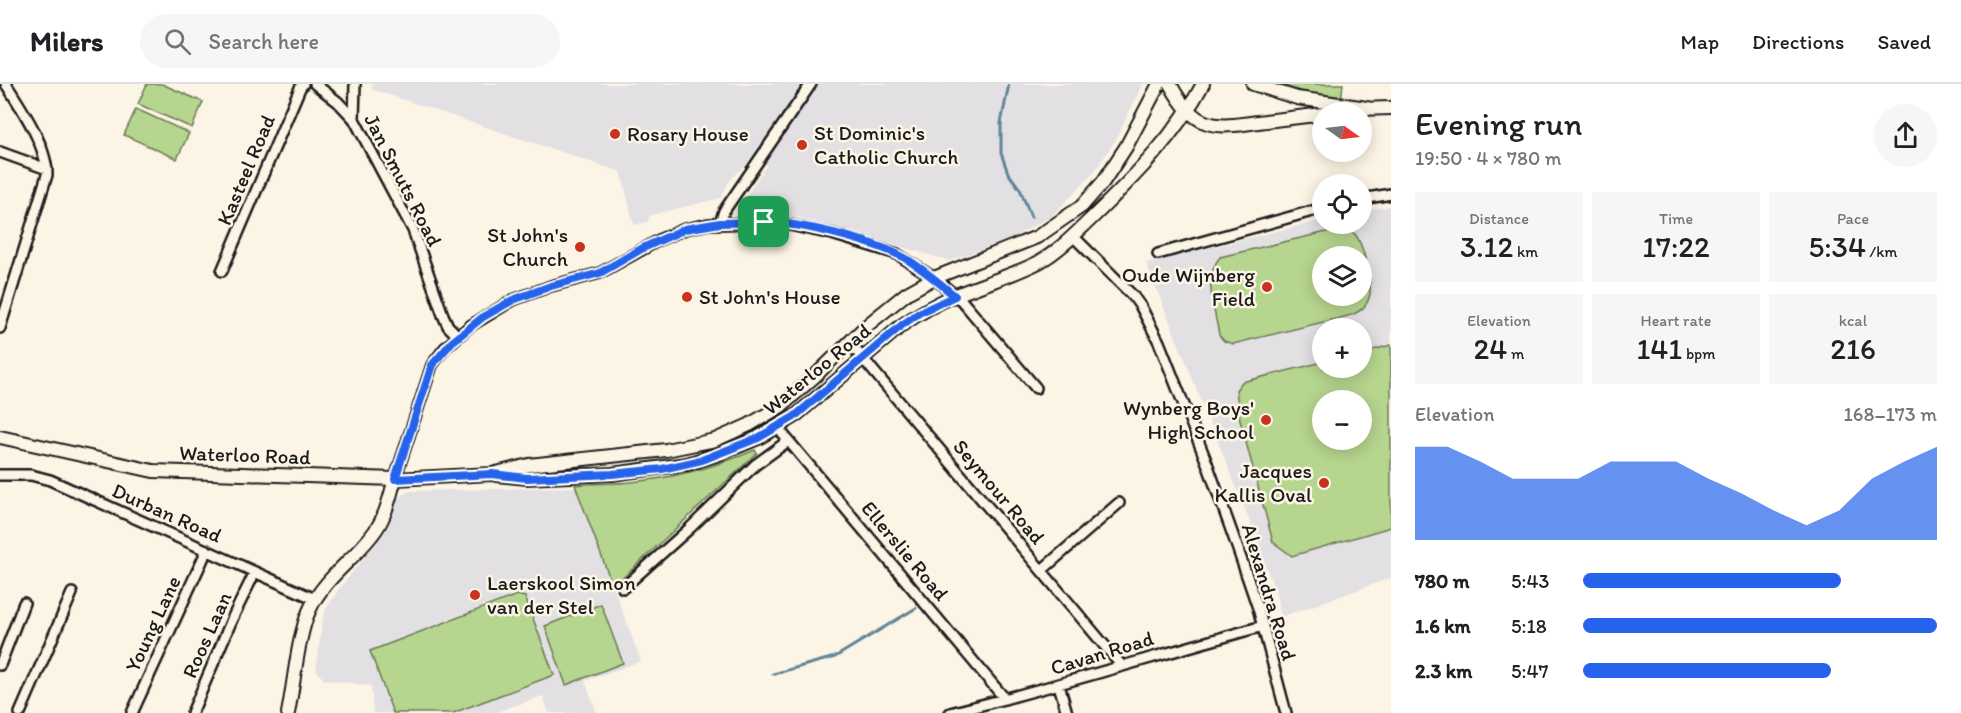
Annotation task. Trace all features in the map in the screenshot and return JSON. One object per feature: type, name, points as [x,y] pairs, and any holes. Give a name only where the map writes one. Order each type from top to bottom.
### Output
[{"type":"main road","points":[[1114,168],[1138,128],[1159,84]]},
{"type":"main road","points":[[1114,168],[1135,149],[1169,84],[1188,110],[1209,124],[1234,126],[1312,115]]},
{"type":"main road","name":"Waterloo Road","points":[[0,437],[153,471],[395,479],[492,474],[527,478],[571,477],[662,469],[687,464],[758,438],[794,417],[919,313],[1042,261],[1074,236],[1155,153],[1188,110],[1203,84]]},
{"type":"main road","points":[[1253,84],[1315,102]]},
{"type":"main road","points":[[1267,84],[1278,93]]},
{"type":"main road","points":[[1372,108],[1391,108]]},
{"type":"main road","name":"Waterloo Road","points":[[492,474],[529,465],[666,450],[715,440],[749,425],[781,406],[896,300],[934,278],[1024,243],[1060,222],[1092,197],[1114,168]]},
{"type":"main road","points":[[288,713],[303,629],[315,598],[375,532],[384,514],[395,479]]},
{"type":"street","points":[[0,328],[44,188],[47,169],[44,154],[28,119],[6,84]]},
{"type":"street","name":"Kasteel Road","points":[[222,271],[303,84]]},
{"type":"street","name":"Jan Smuts Road","points":[[315,84],[338,102],[354,119],[413,230],[443,315],[448,326],[458,336]]},
{"type":"street","points":[[354,119],[355,84]]},
{"type":"street","points":[[720,223],[724,212],[811,84]]},
{"type":"street","points":[[0,152],[47,169]]},
{"type":"street","points":[[1372,197],[1391,194]]},
{"type":"street","points":[[1158,254],[1312,211]]},
{"type":"street","points":[[395,479],[428,374],[438,356],[458,336],[483,317],[513,300],[551,286],[600,273],[643,248],[685,229],[720,223],[780,223],[804,226],[897,255],[934,278],[962,301],[1036,388]]},
{"type":"street","name":"Alexandra Road","points":[[1074,236],[1133,296],[1159,342],[1217,490],[1263,626],[1286,713]]},
{"type":"street","name":"Seymour Road","points":[[849,342],[1121,665]]},
{"type":"street","name":"Ellerslie Road","points":[[777,427],[1005,699]]},
{"type":"street","points":[[623,588],[755,465],[788,441]]},
{"type":"street","name":"Durban Road","points":[[0,475],[32,475],[50,480],[315,598]]},
{"type":"street","points":[[1042,570],[1119,503]]},
{"type":"street","name":"Young Lane","points":[[132,713],[207,550]]},
{"type":"street","name":"Roos Laan","points":[[192,713],[255,572]]},
{"type":"street","points":[[20,713],[72,593]]},
{"type":"street","points":[[0,665],[24,603]]},
{"type":"street","name":"Cavan Road","points":[[950,713],[1059,685],[1121,665],[1263,626]]},
{"type":"street","points":[[1059,685],[1067,713]]},
{"type":"shaded area","points":[[372,84],[1143,84],[1115,141],[1094,172],[1052,216],[1010,239],[950,261],[804,219],[747,211],[743,204],[744,199],[767,165],[753,156],[730,180],[721,198],[651,215],[647,222],[634,225],[621,172],[371,89]]},
{"type":"shaded area","name":"Wynberg Boys' High School","points":[[1391,206],[1391,578],[1281,617],[1275,590],[1254,532],[1146,263],[1312,223],[1312,234],[1372,234],[1372,209]]},
{"type":"shaded area","name":"Laerskool Simon van der Stel","points":[[576,487],[641,661],[585,681],[597,713],[549,713],[543,696],[494,713],[373,713],[371,686],[323,679],[316,670],[325,611],[339,589],[380,538],[388,524],[394,505],[403,494],[411,491]]},
{"type":"green space","points":[[147,84],[162,84],[203,102],[192,128],[138,104]]},
{"type":"green space","points":[[1278,84],[1343,84],[1341,100],[1318,97]]},
{"type":"green space","points":[[136,109],[189,133],[177,159],[124,135]]},
{"type":"green space","name":"Oude Wijnberg Field","points":[[1318,234],[1355,234],[1361,246],[1312,246],[1312,306],[1365,306],[1352,315],[1340,318],[1312,318],[1312,325],[1233,344],[1224,341],[1219,335],[1211,294],[1215,265],[1220,257]]},
{"type":"green space","name":"Jacques Kallis Oval","points":[[1391,345],[1391,527],[1292,556],[1273,542],[1240,420],[1236,390],[1242,382],[1312,365],[1312,378],[1372,378],[1372,350]]},
{"type":"green space","points":[[755,450],[757,453],[613,587],[575,485],[624,483],[679,475],[710,467]]},
{"type":"green space","points":[[517,595],[525,597],[554,675],[453,713],[393,713],[370,651]]},
{"type":"green space","points":[[601,604],[623,663],[566,685],[545,626]]},
{"type":"waterway","points":[[1009,84],[1001,123],[1001,153],[1008,173],[1020,189],[1031,217]]},
{"type":"waterway","points":[[773,674],[835,657],[916,608]]},
{"type":"place","name":"Rosary House","points":[[615,134]]},
{"type":"place","name":"St Dominic's Catholic Church","points":[[802,145]]},
{"type":"place","name":"St John's Church","points":[[580,247]]},
{"type":"place","name":"Oude Wijnberg Field","points":[[1267,287]]},
{"type":"place","name":"St John's House","points":[[687,297]]},
{"type":"place","name":"Wynberg Boys' High School","points":[[1266,420]]},
{"type":"place","name":"Jacques Kallis Oval","points":[[1324,483]]},
{"type":"place","name":"Laerskool Simon van der Stel","points":[[475,595]]},
{"type":"route","points":[[764,222],[804,226],[886,250],[911,262],[955,296],[919,313],[902,325],[794,417],[758,438],[702,460],[662,469],[571,477],[527,478],[492,474],[395,479],[432,365],[438,356],[470,326],[513,300],[551,286],[600,273],[661,238],[685,229],[720,223],[764,222]]}]
